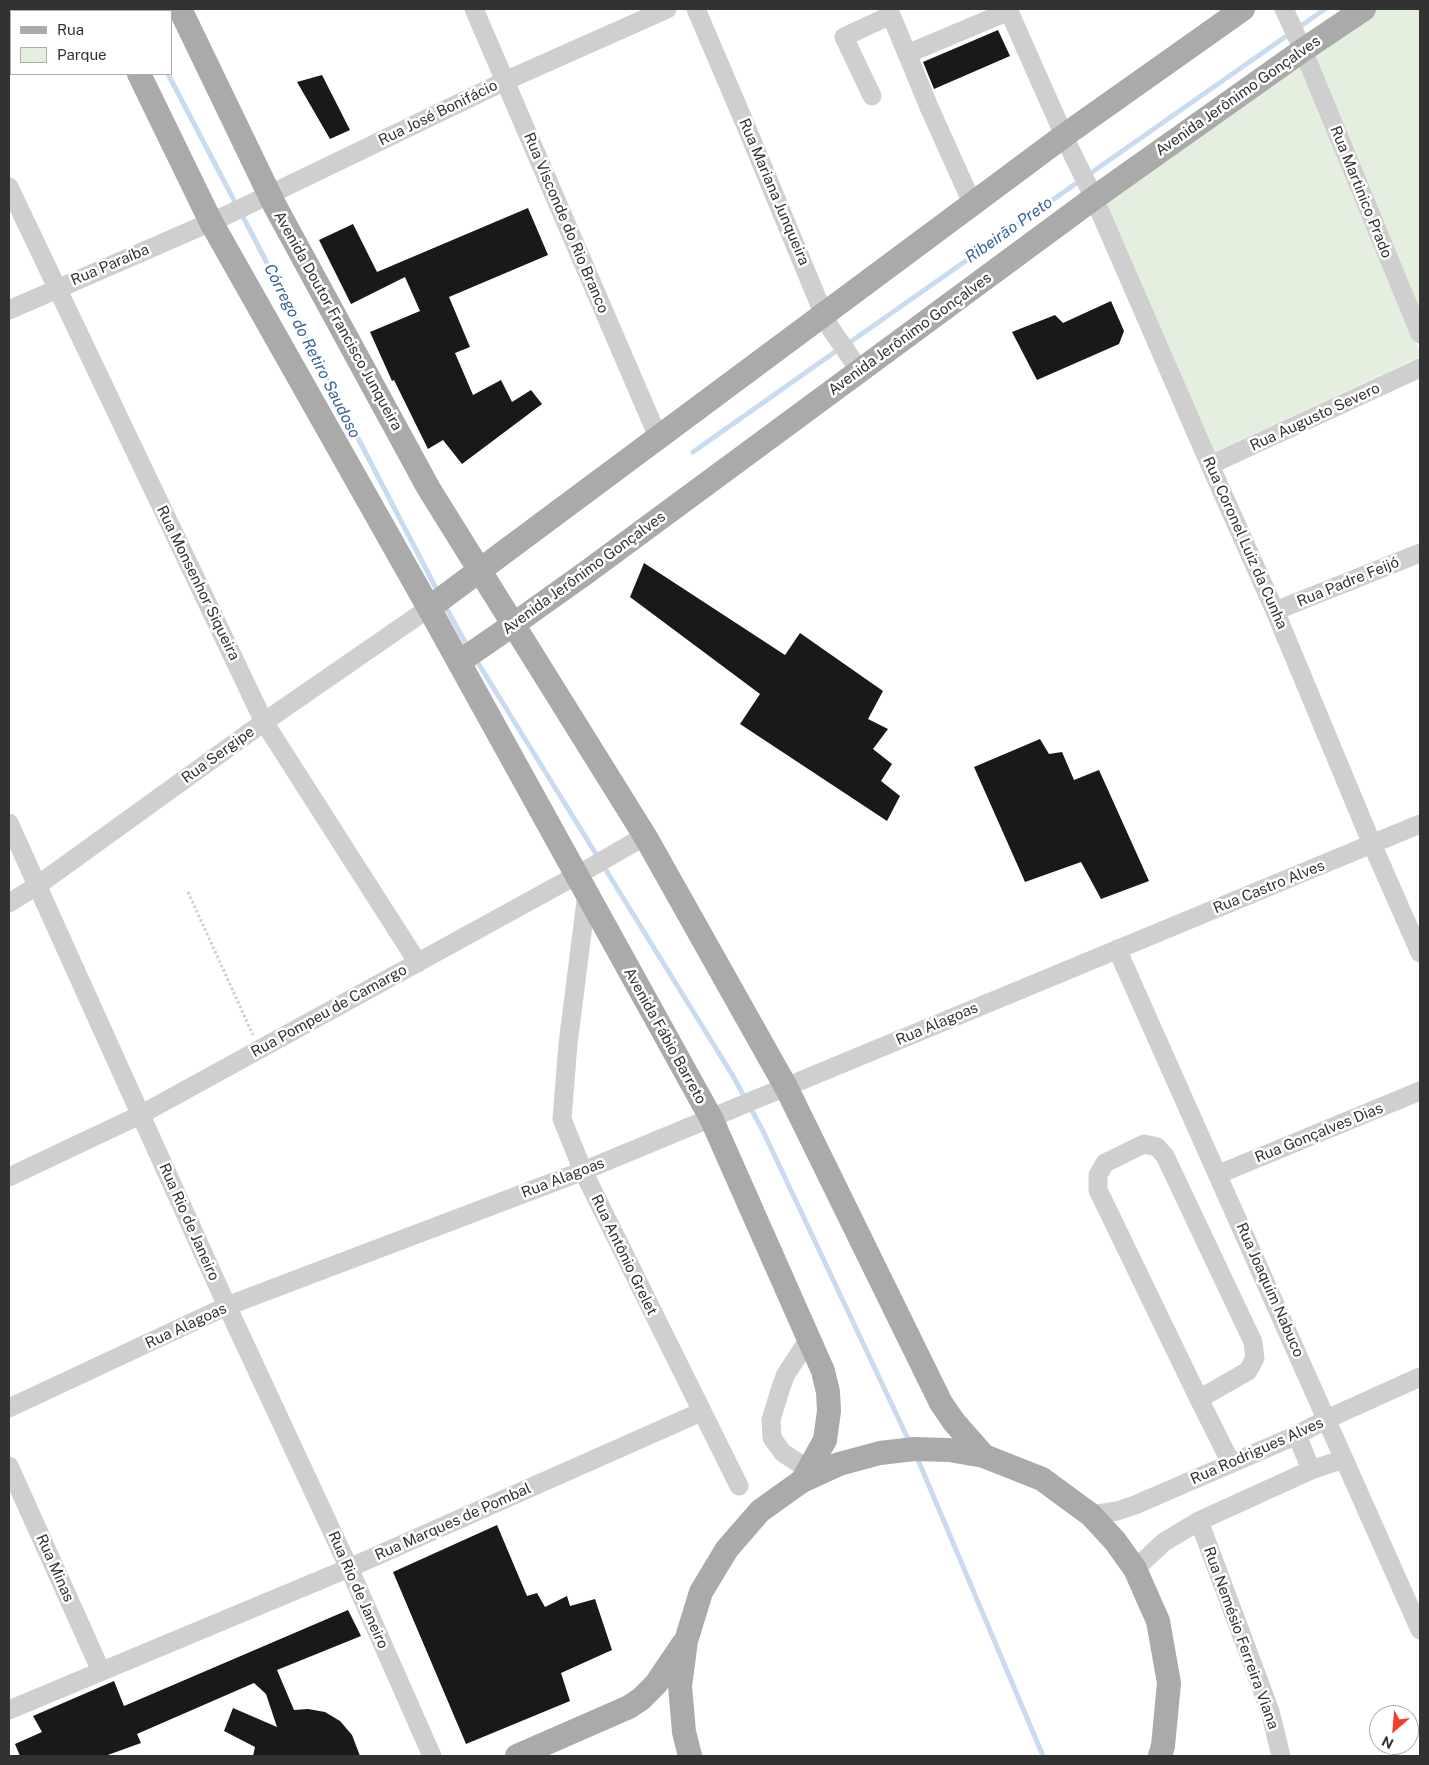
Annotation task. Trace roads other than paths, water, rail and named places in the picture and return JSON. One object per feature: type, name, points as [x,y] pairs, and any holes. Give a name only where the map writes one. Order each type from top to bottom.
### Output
[{"type":"main road","name":"Avenida Doutor Francisco Junqueira","points":[[180,9],[263,198],[508,628]]},
{"type":"main road","points":[[140,75],[434,605],[658,437],[828,322],[973,205],[1067,142],[1243,9]]},
{"type":"main road","name":"Avenida Jerônimo Gonçalves","points":[[464,658],[508,628],[856,365],[1091,191],[1299,42],[1364,9]]},
{"type":"main road","name":"Avenida Fábio Barreto","points":[[434,605],[714,1117],[823,1371],[828,1392],[829,1411],[825,1440],[805,1475]]},
{"type":"main road","points":[[508,628],[641,838],[777,1090],[941,1403],[954,1422],[984,1456]]},
{"type":"main road","points":[[690,1756],[684,1732],[680,1686],[686,1641],[701,1592],[727,1549],[760,1511],[805,1475],[880,1453],[914,1449],[949,1450],[984,1456],[1042,1479],[1091,1515],[1115,1540],[1135,1569],[1158,1621],[1169,1684],[1163,1753]]},
{"type":"main road","points":[[517,1756],[629,1708],[656,1684],[686,1641]]},
{"type":"street","name":"Rua Visconde do Rio Branco","points":[[474,9],[658,437]]},
{"type":"street","name":"Rua José Bonifácio","points":[[219,218],[505,81],[667,9]]},
{"type":"street","name":"Rua Mariana Junqueira","points":[[696,9],[828,322],[856,365]]},
{"type":"street","name":"Rua Martinico Prado","points":[[1284,9],[1420,334]]},
{"type":"street","name":"Rua Coronel Luiz da Cunha","points":[[1009,10],[1067,142],[1091,191],[1275,611],[1372,844],[1420,953]]},
{"type":"street","points":[[907,54],[1009,10]]},
{"type":"street","points":[[872,96],[844,37],[890,15],[973,205]]},
{"type":"street","name":"Rua Monsenhor Siqueira","points":[[9,186],[264,722],[418,963]]},
{"type":"street","name":"Rua Paraíba","points":[[9,310],[219,218]]},
{"type":"street","name":"Rua Augusto Severo","points":[[1210,465],[1420,368]]},
{"type":"street","name":"Rua Padre Feijó","points":[[1275,611],[1420,554]]},
{"type":"street","name":"Rua Sergipe","points":[[9,903],[38,885],[264,722],[434,605]]},
{"type":"street","name":"Rua Rio de Janeiro","points":[[9,823],[227,1306],[349,1568],[432,1756]]},
{"type":"street","name":"Rua Castro Alves","points":[[1117,949],[1420,824]]},
{"type":"street","name":"Rua Pompeu de Camargo","points":[[9,1177],[140,1115],[418,963],[584,879],[641,838]]},
{"type":"street","name":"Rua Antônio Grelet","points":[[584,879],[562,1119],[582,1171],[739,1486]]},
{"type":"street","name":"Rua Alagoas","points":[[9,1408],[227,1306],[582,1171],[1117,949]]},
{"type":"street","name":"Rua Joaquim Nabuco","points":[[1117,949],[1219,1174],[1420,1630]]},
{"type":"street","name":"Rua Gonçalves Dias","points":[[1219,1174],[1420,1092]]},
{"type":"street","points":[[1199,1399],[1248,1370],[1255,1358],[1253,1342],[1165,1156],[1157,1147],[1144,1144],[1105,1163],[1098,1175],[1098,1190],[1199,1399],[1231,1464]]},
{"type":"street","points":[[805,1475],[783,1453],[772,1438],[771,1420],[786,1374],[809,1340]]},
{"type":"street","name":"Rua Rodrigues Alves","points":[[1091,1515],[1117,1511],[1135,1505],[1297,1435],[1327,1419],[1420,1377]]},
{"type":"street","name":"Rua Marques de Pombal","points":[[9,1710],[349,1568],[701,1412]]},
{"type":"street","points":[[1297,1435],[1311,1470]]},
{"type":"street","points":[[1135,1569],[1164,1542],[1199,1521],[1311,1470],[1344,1459]]},
{"type":"street","name":"Rua Minas","points":[[9,1466],[101,1671]]},
{"type":"street","name":"Rua Nemésio Ferreira Viana","points":[[1199,1521],[1270,1711],[1281,1756]]},
{"type":"waterway","name":"Ribeirão Preto","points":[[1088,175],[1325,9]]},
{"type":"waterway","name":"Córrego do Retiro Saudoso","points":[[169,75],[237,206]]},
{"type":"waterway","name":"Ribeirão Preto","points":[[846,345],[1081,180]]},
{"type":"waterway","name":"Córrego do Retiro Saudoso","points":[[241,213],[439,594]]},
{"type":"waterway","name":"Ribeirão Preto","points":[[693,452],[839,349]]},
{"type":"waterway","name":"Córrego do Retiro Saudoso","points":[[444,604],[469,649]]},
{"type":"waterway","points":[[475,658],[733,1076],[763,1131],[910,1443]]},
{"type":"waterway","points":[[916,1455],[1043,1756]]}]
